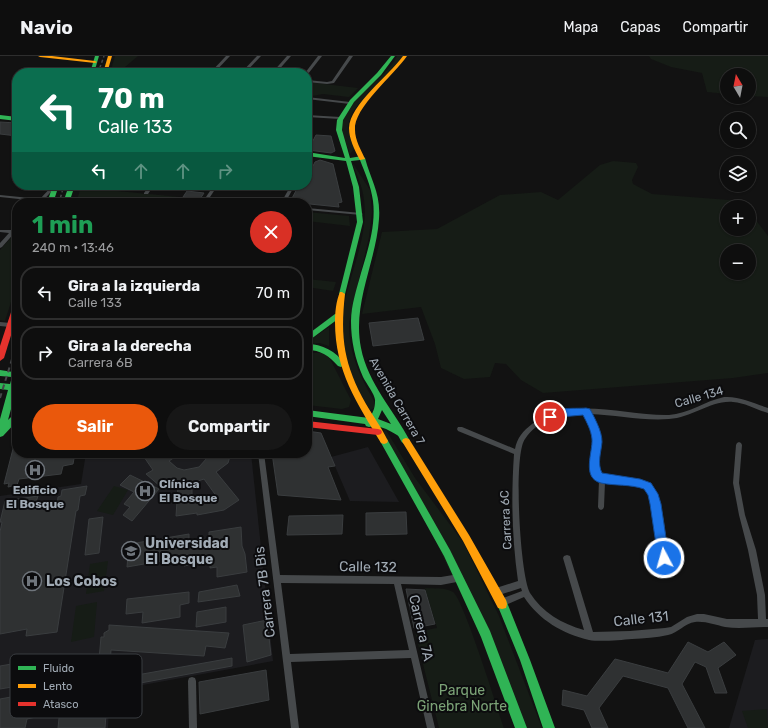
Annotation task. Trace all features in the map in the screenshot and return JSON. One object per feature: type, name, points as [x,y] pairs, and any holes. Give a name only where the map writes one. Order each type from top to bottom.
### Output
[{"type":"main road","points":[[40,56],[96,59]]},
{"type":"main road","points":[[106,68],[110,56]]},
{"type":"main road","points":[[342,366],[338,343],[338,316],[361,214],[360,200],[349,158],[339,130],[340,118],[351,102],[380,75],[394,56]]},
{"type":"main road","name":"Avenida Carrera 7","points":[[405,56],[394,73],[366,100],[354,116],[352,128],[376,198],[375,225],[356,310],[354,327],[355,343],[362,367],[380,399],[472,549],[496,592],[523,655],[549,728]]},
{"type":"main road","points":[[0,117],[12,118]]},
{"type":"main road","points":[[312,156],[349,158],[361,156]]},
{"type":"main road","points":[[349,158],[357,164],[362,175],[370,183]]},
{"type":"main road","points":[[312,335],[338,316]]},
{"type":"main road","points":[[0,358],[12,319]]},
{"type":"main road","points":[[312,348],[324,349],[333,355],[342,366],[378,432],[426,513],[486,635],[521,728]]},
{"type":"main road","points":[[0,373],[12,374]]},
{"type":"main road","points":[[0,386],[12,388]]},
{"type":"main road","points":[[0,435],[12,397]]},
{"type":"main road","points":[[361,430],[372,421],[379,410],[380,399]]},
{"type":"main road","points":[[312,414],[372,421],[389,425],[403,437]]},
{"type":"main road","points":[[0,435],[12,420]]},
{"type":"main road","points":[[312,425],[378,432]]},
{"type":"street","points":[[217,68],[228,56]]},
{"type":"street","points":[[248,68],[259,56]]},
{"type":"street","points":[[278,68],[289,56]]},
{"type":"street","points":[[311,68],[320,56]]},
{"type":"street","points":[[312,80],[330,82],[351,56]]},
{"type":"street","points":[[312,98],[351,102]]},
{"type":"street","points":[[312,116],[340,118]]},
{"type":"street","points":[[44,198],[51,190]]},
{"type":"street","points":[[0,196],[13,198]]},
{"type":"street","points":[[312,209],[361,214]]},
{"type":"street","points":[[0,231],[12,232]]},
{"type":"street","points":[[0,246],[12,232]]},
{"type":"street","points":[[0,324],[10,325]]},
{"type":"street","name":"Calle 134","points":[[586,412],[675,416],[713,403],[732,399],[768,411]]},
{"type":"street","points":[[586,412],[595,432],[597,441],[594,467],[598,476],[602,479],[640,483],[648,486],[653,494],[664,558]]},
{"type":"street","name":"Carrera 6C","points":[[586,412],[558,413],[542,420],[521,438],[516,452],[516,523],[522,584],[526,593],[540,611],[554,623],[590,636]]},
{"type":"street","points":[[460,429],[516,452]]},
{"type":"street","points":[[739,445],[736,483],[742,515],[752,550],[765,623]]},
{"type":"street","name":"Carrera 7B Bis","points":[[262,458],[294,728]]},
{"type":"street","points":[[601,507],[602,479]]},
{"type":"street","points":[[567,558],[590,636]]},
{"type":"street","name":"Calle 132","points":[[276,579],[441,581],[459,578]]},
{"type":"street","name":"Carrera 7A","points":[[397,581],[431,728]]},
{"type":"street","points":[[496,592],[522,584]]},
{"type":"street","points":[[501,602],[526,593]]},
{"type":"street","name":"Calle 131","points":[[590,636],[668,632],[690,619],[696,618],[726,623],[765,623]]},
{"type":"street","points":[[286,658],[414,654]]},
{"type":"street","points":[[192,681],[193,728]]},
{"type":"shaded area","points":[[368,447],[399,502],[350,501],[331,457]]},
{"type":"shaded area","name":"Universidad El Bosque","points":[[85,458],[252,458],[273,661],[142,685],[142,654],[10,654],[10,718],[109,718],[108,728],[0,728],[0,496],[81,484]]},
{"type":"shaded area","points":[[768,639],[768,728],[729,728],[755,640]]},
{"type":"green space","points":[[115,56],[138,56],[124,68],[111,68]]},
{"type":"green space","points":[[397,56],[403,56],[394,71],[358,105],[352,113],[348,126],[355,148],[350,154],[342,131],[342,123],[345,113],[358,97],[392,65]]},
{"type":"green space","points":[[649,56],[768,56],[768,97],[756,96],[756,68],[720,68],[720,93],[707,92],[702,73],[671,67],[651,59]]},
{"type":"green space","points":[[312,83],[358,88],[349,97],[323,94],[312,96]]},
{"type":"green space","points":[[613,161],[636,163],[638,167],[632,180],[633,184],[652,194],[729,200],[720,200],[720,236],[756,236],[756,220],[768,236],[768,373],[733,378],[543,393],[521,380],[506,364],[495,363],[490,377],[464,379],[441,368],[435,344],[421,307],[362,314],[382,232],[437,229],[500,195],[541,192],[558,200],[600,165]]},
{"type":"green space","points":[[352,162],[370,190],[372,212],[369,237],[349,323],[349,334],[356,364],[374,401],[374,408],[370,410],[347,368],[342,353],[340,333],[346,294],[362,237],[365,218],[361,185]]},
{"type":"green space","points":[[80,190],[107,190],[190,198],[78,198]]},
{"type":"green space","points":[[312,212],[349,216],[350,226],[312,222]]},
{"type":"green space","points":[[12,237],[12,299],[5,321],[0,320],[0,250]]},
{"type":"green space","points":[[312,280],[336,282],[333,291],[312,288]]},
{"type":"green space","points":[[329,327],[329,346],[320,343],[312,344],[312,339]]},
{"type":"green space","points":[[312,353],[324,353],[330,359],[351,400],[349,407],[342,409],[312,406]]},
{"type":"green space","points":[[386,430],[415,478],[463,542],[499,616],[542,728],[525,728],[383,431]]},
{"type":"green space","points":[[114,486],[128,490],[113,515],[97,511]]},
{"type":"green space","points":[[108,561],[104,591],[86,594],[90,564]]},
{"type":"green space","name":"Parque Ginebra Norte","points":[[425,588],[450,590],[458,599],[472,633],[504,728],[439,728],[415,632],[437,628]]},
{"type":"green space","points":[[97,602],[94,637],[71,642],[76,606]]},
{"type":"green space","points":[[767,709],[768,728],[748,728],[742,711]]},
{"type":"building","points":[[0,122],[12,123],[12,135],[0,134]]},
{"type":"building","points":[[316,135],[331,136],[335,151],[331,153],[312,151],[312,142]]},
{"type":"building","points":[[320,160],[333,164],[342,202],[338,203],[339,207],[312,204],[312,198],[292,198],[296,190],[312,190],[312,166],[315,162]]},
{"type":"building","points":[[187,191],[204,193],[201,198],[183,197]]},
{"type":"building","points":[[418,318],[424,340],[373,346],[369,323]]},
{"type":"building","points":[[312,432],[321,433],[335,466],[328,467],[341,500],[278,495],[273,458],[312,458]]},
{"type":"building","name":"Edificio El Bosque","points":[[12,453],[12,458],[74,458],[73,464],[63,466],[61,474],[19,479],[17,485],[8,487],[9,483],[4,484]]},
{"type":"building","name":"Clínica El Bosque","points":[[145,458],[174,458],[169,461],[177,468],[184,470],[199,467],[207,458],[230,458],[228,463],[216,472],[239,500],[224,510],[197,515],[197,513],[176,516],[178,486],[164,484],[161,487],[146,474],[153,470]],"holes":[[[204,479],[217,497],[192,502],[192,483]]]},
{"type":"building","points":[[130,475],[159,489],[132,521],[123,515],[130,507],[124,504],[134,492],[120,485]]},
{"type":"building","name":"Los Cobos","points":[[87,486],[85,495],[80,496],[78,510],[76,511],[57,632],[26,636],[27,629],[0,634],[0,532],[2,522],[0,522],[5,501],[38,496],[36,502],[39,501],[38,508],[57,505],[58,497],[61,496],[62,490]]},
{"type":"building","points":[[406,512],[407,534],[366,535],[366,513]]},
{"type":"building","points":[[343,515],[342,534],[287,535],[289,516]]},
{"type":"building","points":[[103,517],[99,553],[85,555],[89,519]]},
{"type":"building","points":[[241,527],[242,546],[245,554],[247,572],[217,577],[217,567],[210,568],[210,561],[184,566],[184,557],[127,567],[128,555],[123,556],[124,545],[189,534],[189,542],[209,538],[209,532]]},
{"type":"building","points":[[237,585],[240,596],[198,602],[199,592]]},
{"type":"building","points":[[406,589],[425,590],[435,624],[414,628]]},
{"type":"building","points":[[189,592],[189,603],[180,605],[180,617],[142,623],[143,612],[126,614],[127,599]]},
{"type":"building","points":[[226,607],[226,622],[196,627],[197,612]]},
{"type":"building","points":[[267,620],[271,655],[247,662],[243,625]]},
{"type":"building","points":[[109,625],[229,633],[225,648],[206,646],[204,656],[111,650],[111,654],[100,654],[101,637],[104,637],[104,633],[109,630]]},
{"type":"building","points":[[688,642],[708,652],[724,642],[736,655],[718,668],[727,693],[715,693],[706,667],[695,662],[682,684],[705,728],[688,728],[668,688],[623,676],[599,708],[608,728],[592,728],[584,710],[562,705],[563,690],[587,696],[615,659],[668,673]]},
{"type":"building","points":[[232,658],[232,666],[142,683],[142,674]]},
{"type":"building","points":[[10,664],[10,687],[0,689],[0,666]]},
{"type":"building","points":[[266,670],[269,700],[200,714],[199,682]]},
{"type":"building","points":[[10,697],[10,718],[32,718],[27,719],[25,728],[0,728],[0,699]]},
{"type":"building","points":[[59,718],[106,718],[105,728],[58,728]]},
{"type":"railway","points":[[100,68],[104,56]]},
{"type":"railway","points":[[60,198],[63,190]]},
{"type":"railway","points":[[0,398],[12,359]]},
{"type":"traffic: fast","points":[[93,68],[97,56]]},
{"type":"traffic: fast","points":[[342,294],[360,222],[356,187],[339,130],[340,120],[352,101],[379,74],[393,56]]},
{"type":"traffic: fast","points":[[0,117],[12,118]]},
{"type":"traffic: fast","points":[[312,155],[344,160],[362,158]]},
{"type":"traffic: fast","points":[[362,159],[374,191],[376,202],[376,219],[374,236],[357,301],[355,318],[357,349],[367,377],[406,441]]},
{"type":"traffic: fast","points":[[52,198],[54,190]]},
{"type":"traffic: fast","points":[[68,198],[70,190]]},
{"type":"traffic: fast","points":[[312,335],[338,316]]},
{"type":"traffic: fast","points":[[312,347],[326,351],[341,364]]},
{"type":"traffic: fast","points":[[0,373],[12,374]]},
{"type":"traffic: fast","points":[[0,386],[12,387]]},
{"type":"traffic: fast","points":[[0,434],[12,390]]},
{"type":"traffic: fast","points":[[369,424],[377,414],[380,399]]},
{"type":"traffic: fast","points":[[312,414],[381,423],[398,432]]},
{"type":"traffic: fast","points":[[3,431],[12,421]]},
{"type":"traffic: fast","points":[[384,441],[447,553],[486,635],[521,728]]},
{"type":"traffic: fast","points":[[502,604],[525,660],[549,728]]},
{"type":"traffic: slow","points":[[40,56],[95,62]]},
{"type":"traffic: slow","points":[[106,68],[110,56]]},
{"type":"traffic: slow","points":[[362,159],[355,143],[352,130],[354,118],[366,100],[392,73],[405,56]]},
{"type":"traffic: slow","points":[[342,294],[339,317],[341,355],[346,372],[384,441]]},
{"type":"traffic: slow","points":[[406,441],[466,538],[502,604]]},
{"type":"traffic: jam","points":[[0,358],[12,321]]},
{"type":"traffic: jam","points":[[312,425],[378,432]]},
{"type":"place","name":"Edificio El Bosque","points":[[35,470]]},
{"type":"place","name":"Clínica El Bosque","points":[[145,491]]},
{"type":"place","name":"Universidad El Bosque","points":[[131,551]]},
{"type":"place","name":"Los Cobos","points":[[32,581]]},
{"type":"route","points":[[550,417],[558,413],[586,412],[595,432],[597,441],[594,467],[598,476],[602,479],[640,483],[648,486],[653,494],[656,504],[664,558]]}]
